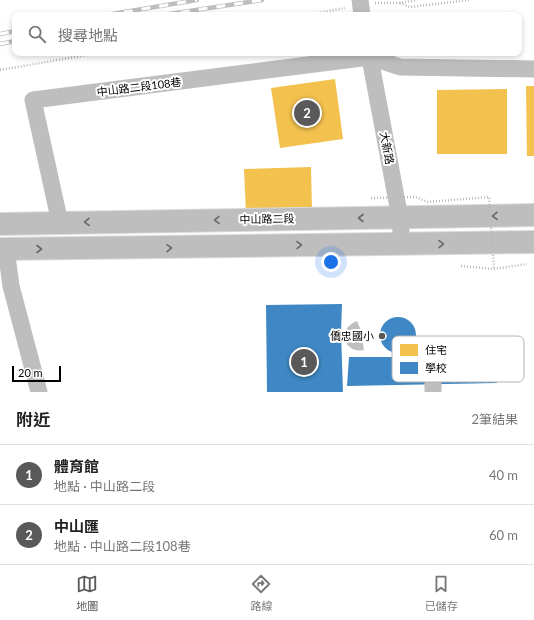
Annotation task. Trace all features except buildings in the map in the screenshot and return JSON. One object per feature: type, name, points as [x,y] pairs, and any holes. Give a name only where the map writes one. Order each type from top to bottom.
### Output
[{"type":"main road","name":"中山路二段","points":[[0,224],[534,215]]},
{"type":"main road","points":[[3,249],[534,242]]},
{"type":"street","points":[[360,0],[362,12]]},
{"type":"street","name":"中山路二段108巷","points":[[60,223],[33,100],[362,56]]},
{"type":"street","name":"大新路","points":[[369,56],[400,218],[402,244]]},
{"type":"street","points":[[372,56],[400,67],[534,69]]},
{"type":"street","points":[[3,249],[11,286],[39,392]]},
{"type":"path","points":[[417,0],[399,3],[410,7],[469,0]]},
{"type":"path","points":[[0,70],[81,56]]},
{"type":"path","points":[[371,198],[415,197],[428,202],[489,197],[494,269]]},
{"type":"path","points":[[461,266],[494,269],[527,264]]},
{"type":"shaded area","points":[[357,321],[360,328],[364,350],[351,348],[345,340],[347,329],[351,324]]},
{"type":"railway","points":[[124,12],[197,0]]},
{"type":"railway","points":[[183,12],[262,0]]},
{"type":"railway","points":[[0,34],[12,32]]},
{"type":"railway","points":[[0,44],[12,42]]},
{"type":"place","name":"中山匯","points":[[307,113]]},
{"type":"place","name":"僑忠國小","points":[[382,336]]},
{"type":"place","name":"體育館","points":[[304,362]]}]
